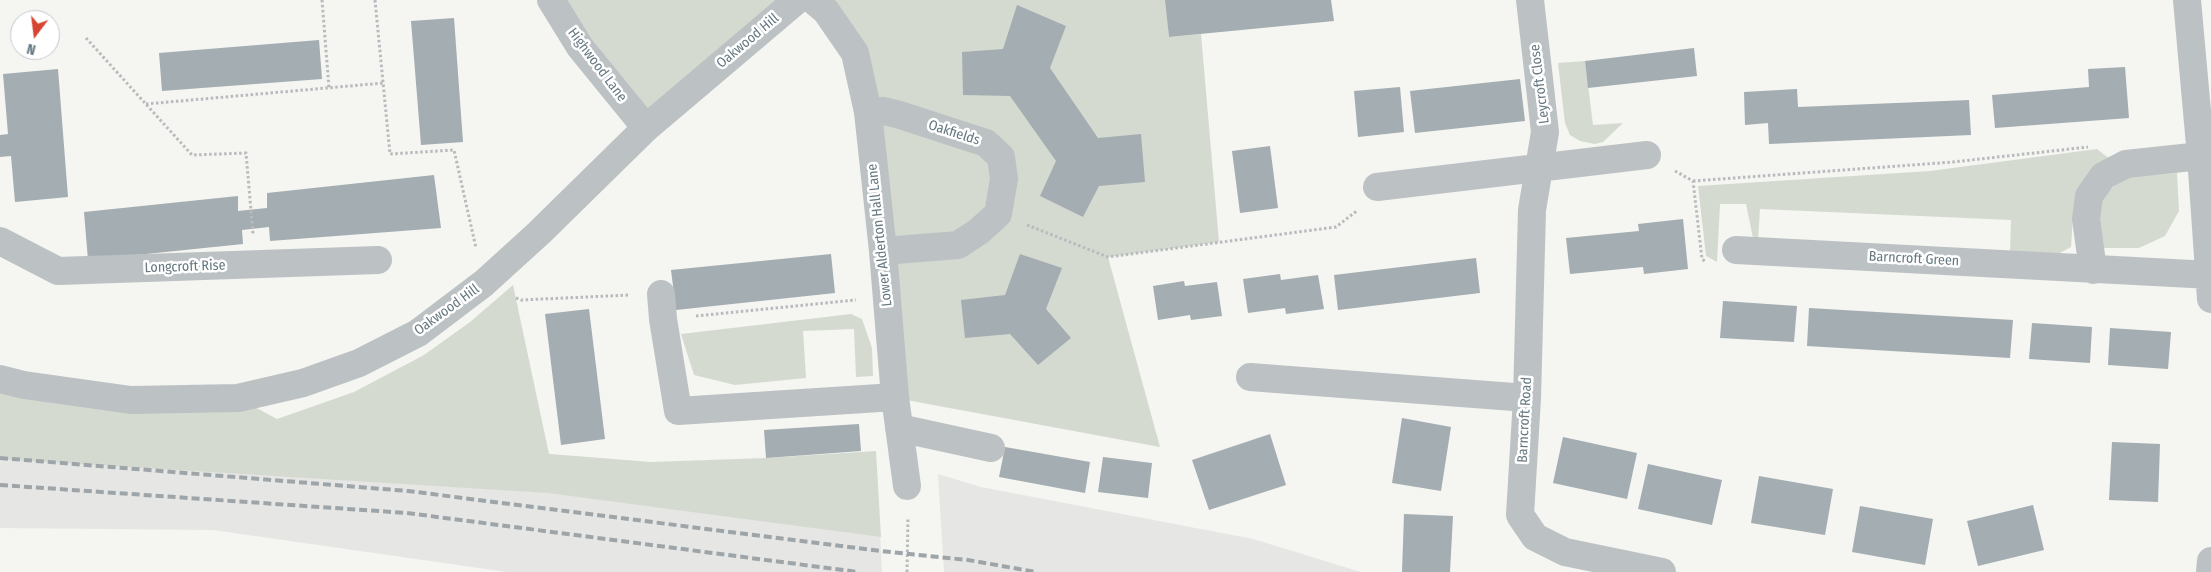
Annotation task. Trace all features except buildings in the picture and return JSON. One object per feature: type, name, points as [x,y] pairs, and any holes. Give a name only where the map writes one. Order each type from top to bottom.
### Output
[{"type":"street","name":"Highwood Lane","points":[[551,0],[580,47],[646,128]]},
{"type":"street","name":"Oakwood Hill","points":[[0,379],[24,385],[131,400],[238,398],[303,383],[359,363],[418,333],[484,283],[646,128],[797,0]]},
{"type":"street","name":"Lower Alderton Hall Lane","points":[[813,0],[826,11],[855,53],[868,112],[883,251],[895,397],[907,486]]},
{"type":"street","name":"Leycroft Close","points":[[1530,0],[1545,132],[1539,167]]},
{"type":"street","points":[[2187,0],[2202,87],[2202,156],[2210,283]]},
{"type":"street","name":"Oakfields","points":[[868,112],[884,111],[900,115],[986,144],[1001,156],[1004,178],[998,214]]},
{"type":"street","points":[[1377,187],[1647,155]]},
{"type":"street","points":[[2093,270],[2086,220],[2089,196],[2103,176],[2126,164],[2202,156]]},
{"type":"street","name":"Barncroft Road","points":[[1539,167],[1532,210],[1520,515],[1535,537],[1565,552],[1662,572]]},
{"type":"street","points":[[883,251],[958,245],[978,232],[998,214]]},
{"type":"street","name":"Longcroft Rise","points":[[0,241],[58,271],[378,260]]},
{"type":"street","name":"Barncroft Green","points":[[1736,250],[2093,270],[2210,283]]},
{"type":"street","points":[[662,307],[678,411],[895,397]]},
{"type":"street","points":[[1250,378],[1526,398]]},
{"type":"street","points":[[899,428],[991,448]]},
{"type":"street","points":[[2210,572],[2211,561]]},
{"type":"path","points":[[322,0],[329,88]]},
{"type":"path","points":[[375,0],[390,154],[454,150],[484,283],[521,300],[662,307],[887,297]]},
{"type":"path","points":[[86,38],[192,155],[246,153],[256,264]]},
{"type":"path","points":[[146,104],[383,83]]},
{"type":"path","points":[[1647,155],[1693,181],[1953,162],[2104,145],[2126,164]]},
{"type":"path","points":[[1693,181],[1702,259],[1712,265],[1735,268],[1736,250]]},
{"type":"path","points":[[998,214],[1108,256],[1336,227],[1362,207],[1377,187]]},
{"type":"path","points":[[907,486],[907,572]]},
{"type":"shaded area","points":[[551,0],[797,0],[646,128]]},
{"type":"shaded area","points":[[822,0],[1166,0],[1169,37],[1201,34],[1219,242],[1108,257],[1160,447],[901,399],[889,257],[985,234],[1005,152],[872,107]]},
{"type":"shaded area","points":[[1585,61],[1593,125],[1623,123],[1603,142],[1595,144],[1580,141],[1570,135],[1565,123],[1558,63]]},
{"type":"shaded area","points":[[868,112],[1001,157],[978,232],[883,251]]},
{"type":"shaded area","points":[[2097,149],[2111,160],[2073,216],[2071,247],[2056,255],[2010,252],[2011,220],[1760,209],[1758,241],[1753,238],[1746,204],[1720,204],[1717,262],[1706,256],[1698,186],[1930,171]]},
{"type":"shaded area","points":[[2177,173],[2179,211],[2165,236],[2139,248],[2098,248],[2096,212],[2104,193],[2128,177]]},
{"type":"shaded area","points":[[513,285],[549,454],[650,462],[766,458],[876,451],[881,537],[548,493],[0,459],[0,379],[238,398],[277,419],[354,392],[424,355],[470,322]]},
{"type":"shaded area","points":[[851,314],[862,319],[872,348],[873,376],[856,377],[854,329],[803,331],[806,378],[735,385],[694,375],[681,334]]},
{"type":"shaded area","points":[[0,411],[650,462],[877,472],[882,572],[507,572],[213,530],[0,528]]},
{"type":"shaded area","points":[[938,474],[981,487],[1253,539],[1361,572],[944,572]]},
{"type":"railway","points":[[0,458],[408,491],[880,551],[968,560],[1036,572]]},
{"type":"railway","points":[[0,485],[407,513],[858,572]]}]
